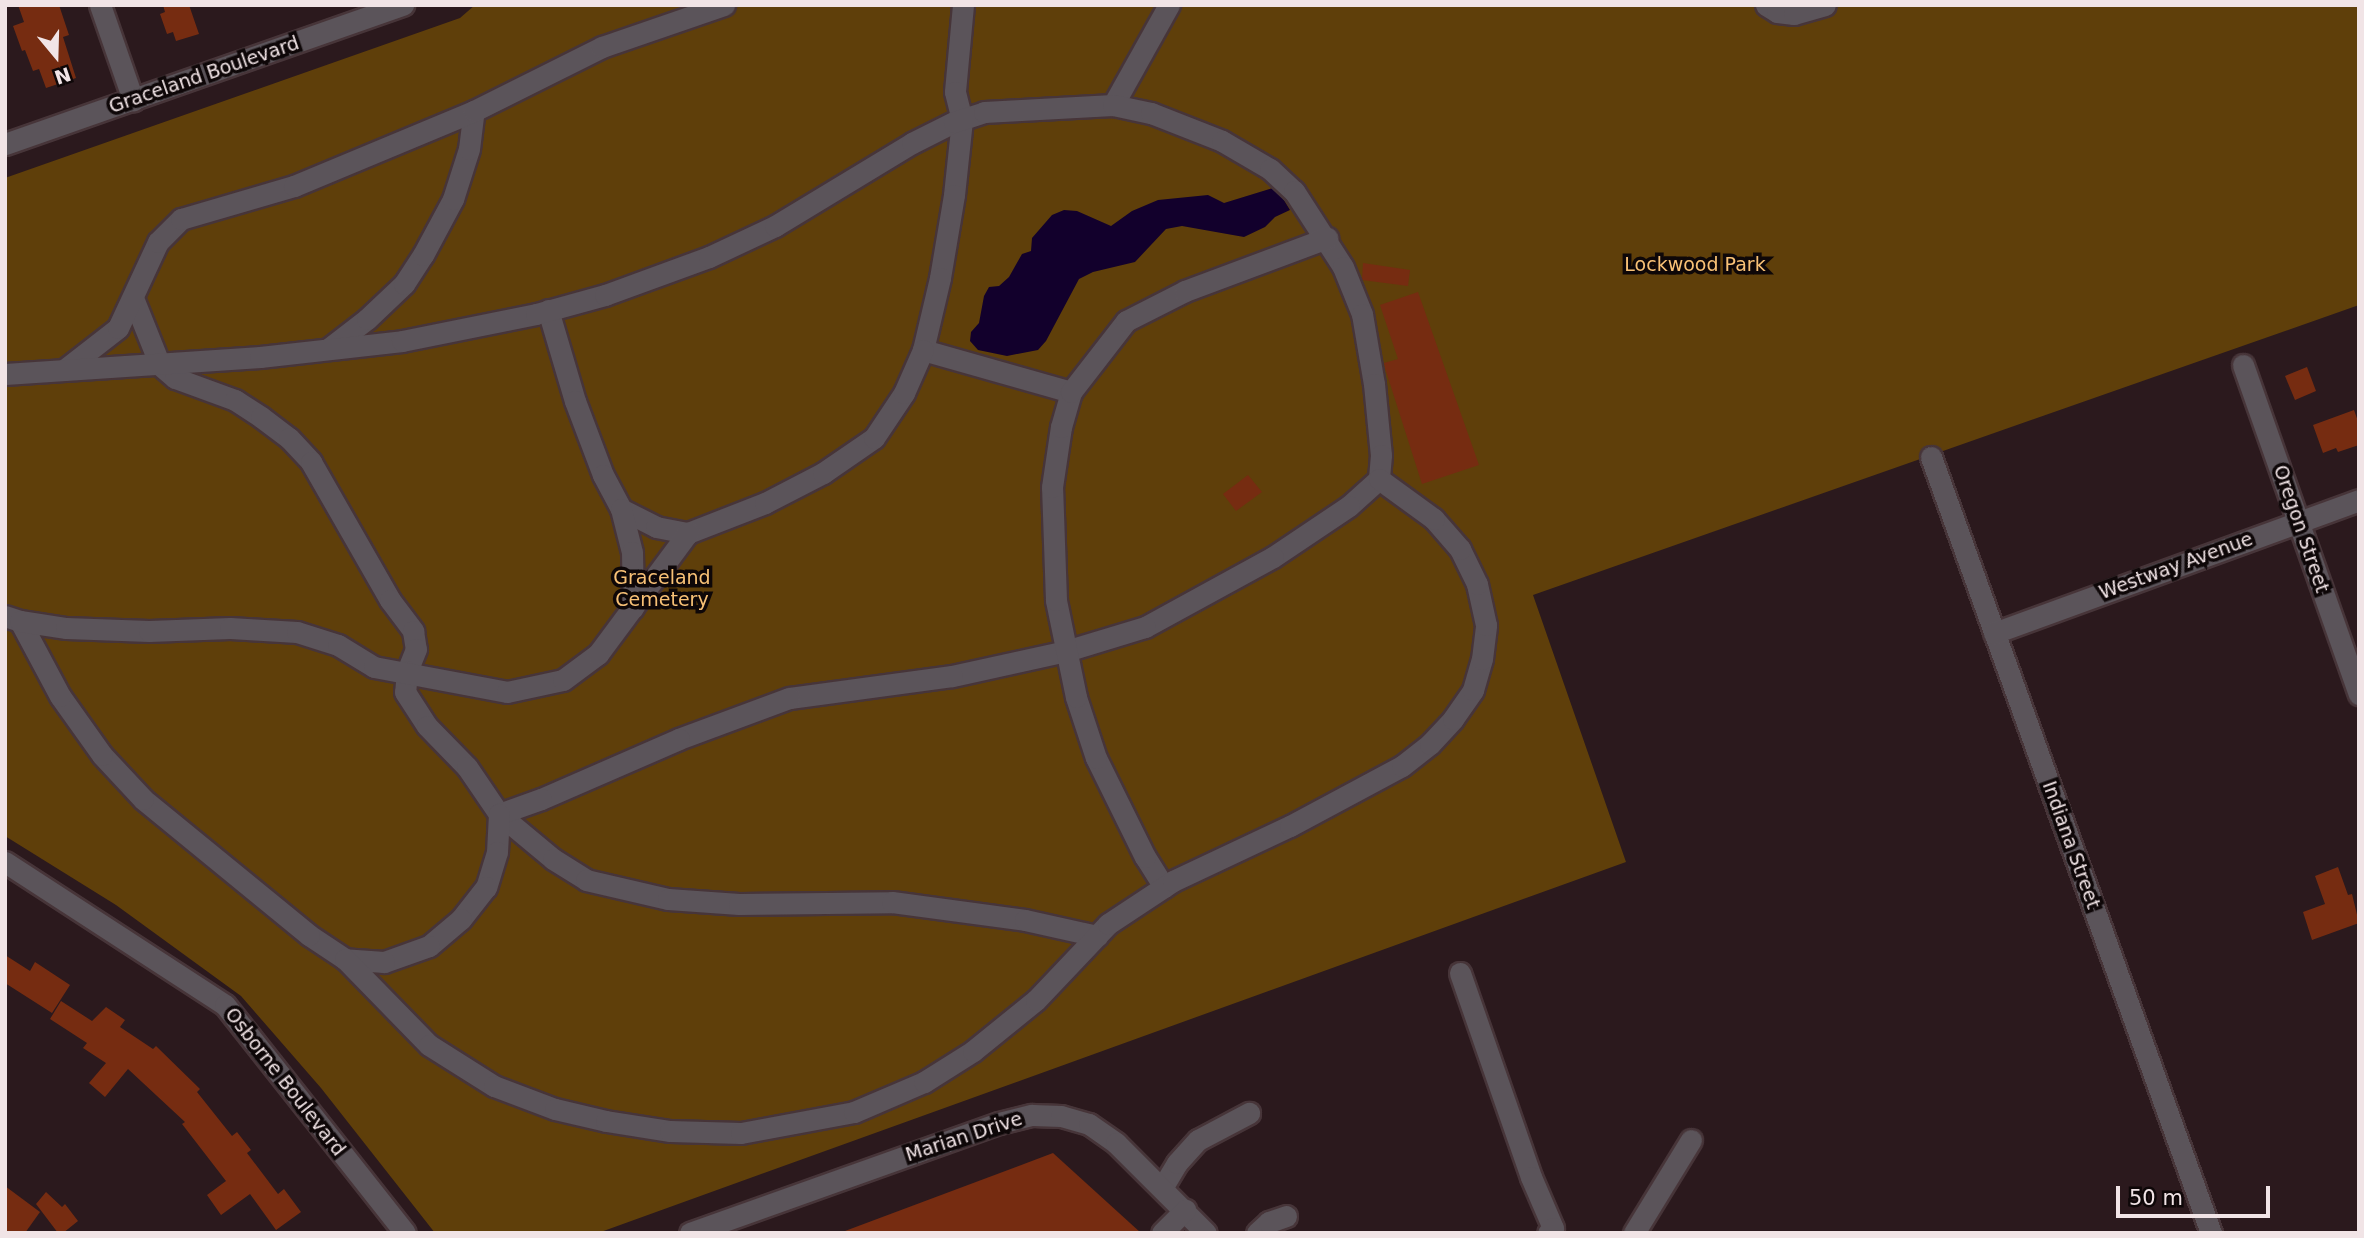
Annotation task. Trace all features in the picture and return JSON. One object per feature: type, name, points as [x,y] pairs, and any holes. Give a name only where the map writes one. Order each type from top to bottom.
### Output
[{"type":"street","points":[[100,5],[133,100]]},
{"type":"street","name":"Graceland Boulevard","points":[[5,144],[403,5]]},
{"type":"street","points":[[62,371],[118,328],[158,242],[181,219],[294,186],[474,111],[602,47],[724,5]]},
{"type":"street","points":[[621,509],[656,527],[688,533],[765,503],[823,474],[874,438],[904,393],[923,350],[940,278],[952,209],[962,120],[955,92],[963,5]]},
{"type":"street","points":[[1113,105],[1170,5]]},
{"type":"street","points":[[1766,5],[1777,12],[1794,15],[1825,5]]},
{"type":"street","points":[[5,374],[160,365],[402,341],[605,295],[709,257],[775,226],[912,143],[984,112],[1113,105],[1151,113],[1222,141],[1270,169],[1294,191],[1327,238],[1343,267],[1362,314],[1374,384],[1381,455],[1378,479],[1349,506],[1225,584],[1145,627],[1066,651],[952,676],[789,698],[679,739],[541,799],[499,814]]},
{"type":"street","points":[[327,350],[367,319],[404,284],[423,255],[453,199],[469,149],[474,111]]},
{"type":"street","points":[[1164,887],[1145,857],[1096,758],[1076,697],[1056,600],[1052,487],[1061,427],[1071,392],[1126,321],[1175,295],[1327,238]]},
{"type":"street","points":[[134,298],[160,365],[175,378],[225,396],[261,417],[289,438],[311,462],[390,600],[413,632],[416,649],[407,671],[405,691],[427,726],[467,767],[499,814],[553,859],[586,880],[668,899],[739,904],[892,902],[1025,920],[1097,936]]},
{"type":"street","points":[[548,310],[575,401],[603,475],[621,509],[632,552],[633,608]]},
{"type":"street","points":[[923,350],[1071,392]]},
{"type":"street","name":"Oregon Street","points":[[2243,365],[2359,694]]},
{"type":"street","name":"Indiana Street","points":[[1931,457],[2211,1233]]},
{"type":"street","points":[[12,618],[102,755],[143,799],[300,927],[345,959],[429,1045],[494,1086],[555,1109],[606,1121],[670,1131],[741,1133],[854,1112],[924,1082],[974,1051],[1036,1000],[1108,924],[1164,887],[1235,849],[1290,826],[1402,766],[1430,744],[1453,719],[1473,690],[1482,659],[1486,625],[1477,584],[1460,550],[1434,519],[1402,493],[1378,479]]},
{"type":"street","name":"Westway Avenue","points":[[1994,633],[2359,500]]},
{"type":"street","points":[[12,618],[66,628],[149,631],[230,628],[297,632],[338,645],[374,667],[407,671],[452,684],[507,692],[564,680],[598,654],[688,533]]},
{"type":"street","points":[[345,959],[384,962],[429,946],[461,919],[486,887],[497,852],[499,814]]},
{"type":"street","name":"Osborne Boulevard","points":[[5,862],[225,1005],[405,1233]]},
{"type":"street","points":[[1460,973],[1531,1177],[1540,1192],[1553,1228],[1548,1233]]},
{"type":"street","points":[[1162,1188],[1177,1163],[1198,1140],[1249,1113]]},
{"type":"street","name":"Marian Drive","points":[[690,1233],[999,1122],[1032,1115],[1061,1116],[1089,1124],[1116,1143],[1206,1233]]},
{"type":"street","points":[[1633,1233],[1691,1140]]},
{"type":"street","points":[[1161,1233],[1185,1210]]},
{"type":"street","points":[[1257,1233],[1269,1222],[1286,1216]]},
{"type":"green space","name":"Graceland Cemetery","points":[[475,5],[2359,5],[2359,305],[1533,595],[1626,862],[598,1233],[435,1233],[321,1088],[241,996],[116,905],[5,836],[5,178],[460,18]]},
{"type":"shaded area","points":[[1276,187],[1290,210],[1244,237],[1182,226],[1166,229],[1135,262],[1093,272],[1079,279],[1046,341],[1038,350],[1007,356],[978,350],[970,341],[971,332],[979,323],[984,296],[989,287],[999,286],[1009,277],[1022,254],[1031,251],[1032,238],[1052,215],[1064,210],[1077,211],[1111,226],[1132,211],[1158,200],[1208,195],[1224,203]]},
{"type":"building","points":[[18,5],[59,5],[69,35],[63,37],[76,78],[46,88],[39,69],[33,71],[25,50],[22,51],[13,26],[24,22]]},
{"type":"building","points":[[163,5],[189,5],[199,34],[176,41],[173,32],[167,34],[160,14],[165,12]]},
{"type":"building","points":[[1363,263],[1410,270],[1408,286],[1362,280]]},
{"type":"building","points":[[1418,292],[1479,465],[1422,484],[1385,368],[1384,363],[1398,359],[1380,305]]},
{"type":"building","points":[[2307,367],[2316,391],[2295,400],[2285,376]]},
{"type":"building","points":[[2354,410],[2359,424],[2359,445],[2338,452],[2336,448],[2323,453],[2313,425]]},
{"type":"building","points":[[1248,475],[1262,492],[1236,511],[1223,494]]},
{"type":"building","points":[[2338,867],[2348,895],[2352,894],[2359,923],[2312,940],[2303,912],[2325,904],[2315,876]]},
{"type":"building","points":[[5,955],[30,971],[35,962],[70,985],[52,1013],[5,983]]},
{"type":"building","points":[[61,1001],[92,1021],[106,1007],[125,1020],[120,1027],[153,1049],[156,1046],[200,1089],[197,1092],[232,1136],[237,1132],[251,1150],[247,1153],[278,1194],[284,1189],[301,1212],[276,1230],[250,1194],[221,1215],[207,1195],[226,1181],[182,1124],[185,1122],[128,1069],[105,1097],[89,1083],[106,1063],[83,1048],[87,1043],[50,1019]]},
{"type":"building","points":[[1053,1153],[1141,1233],[845,1233],[845,1231]]},
{"type":"building","points":[[5,1186],[40,1212],[25,1233],[5,1233]]},
{"type":"building","points":[[46,1192],[62,1207],[65,1204],[78,1221],[63,1233],[58,1233],[36,1204]]},
{"type":"park label","name":"Lockwood Park","points":[[1695,265]]}]
